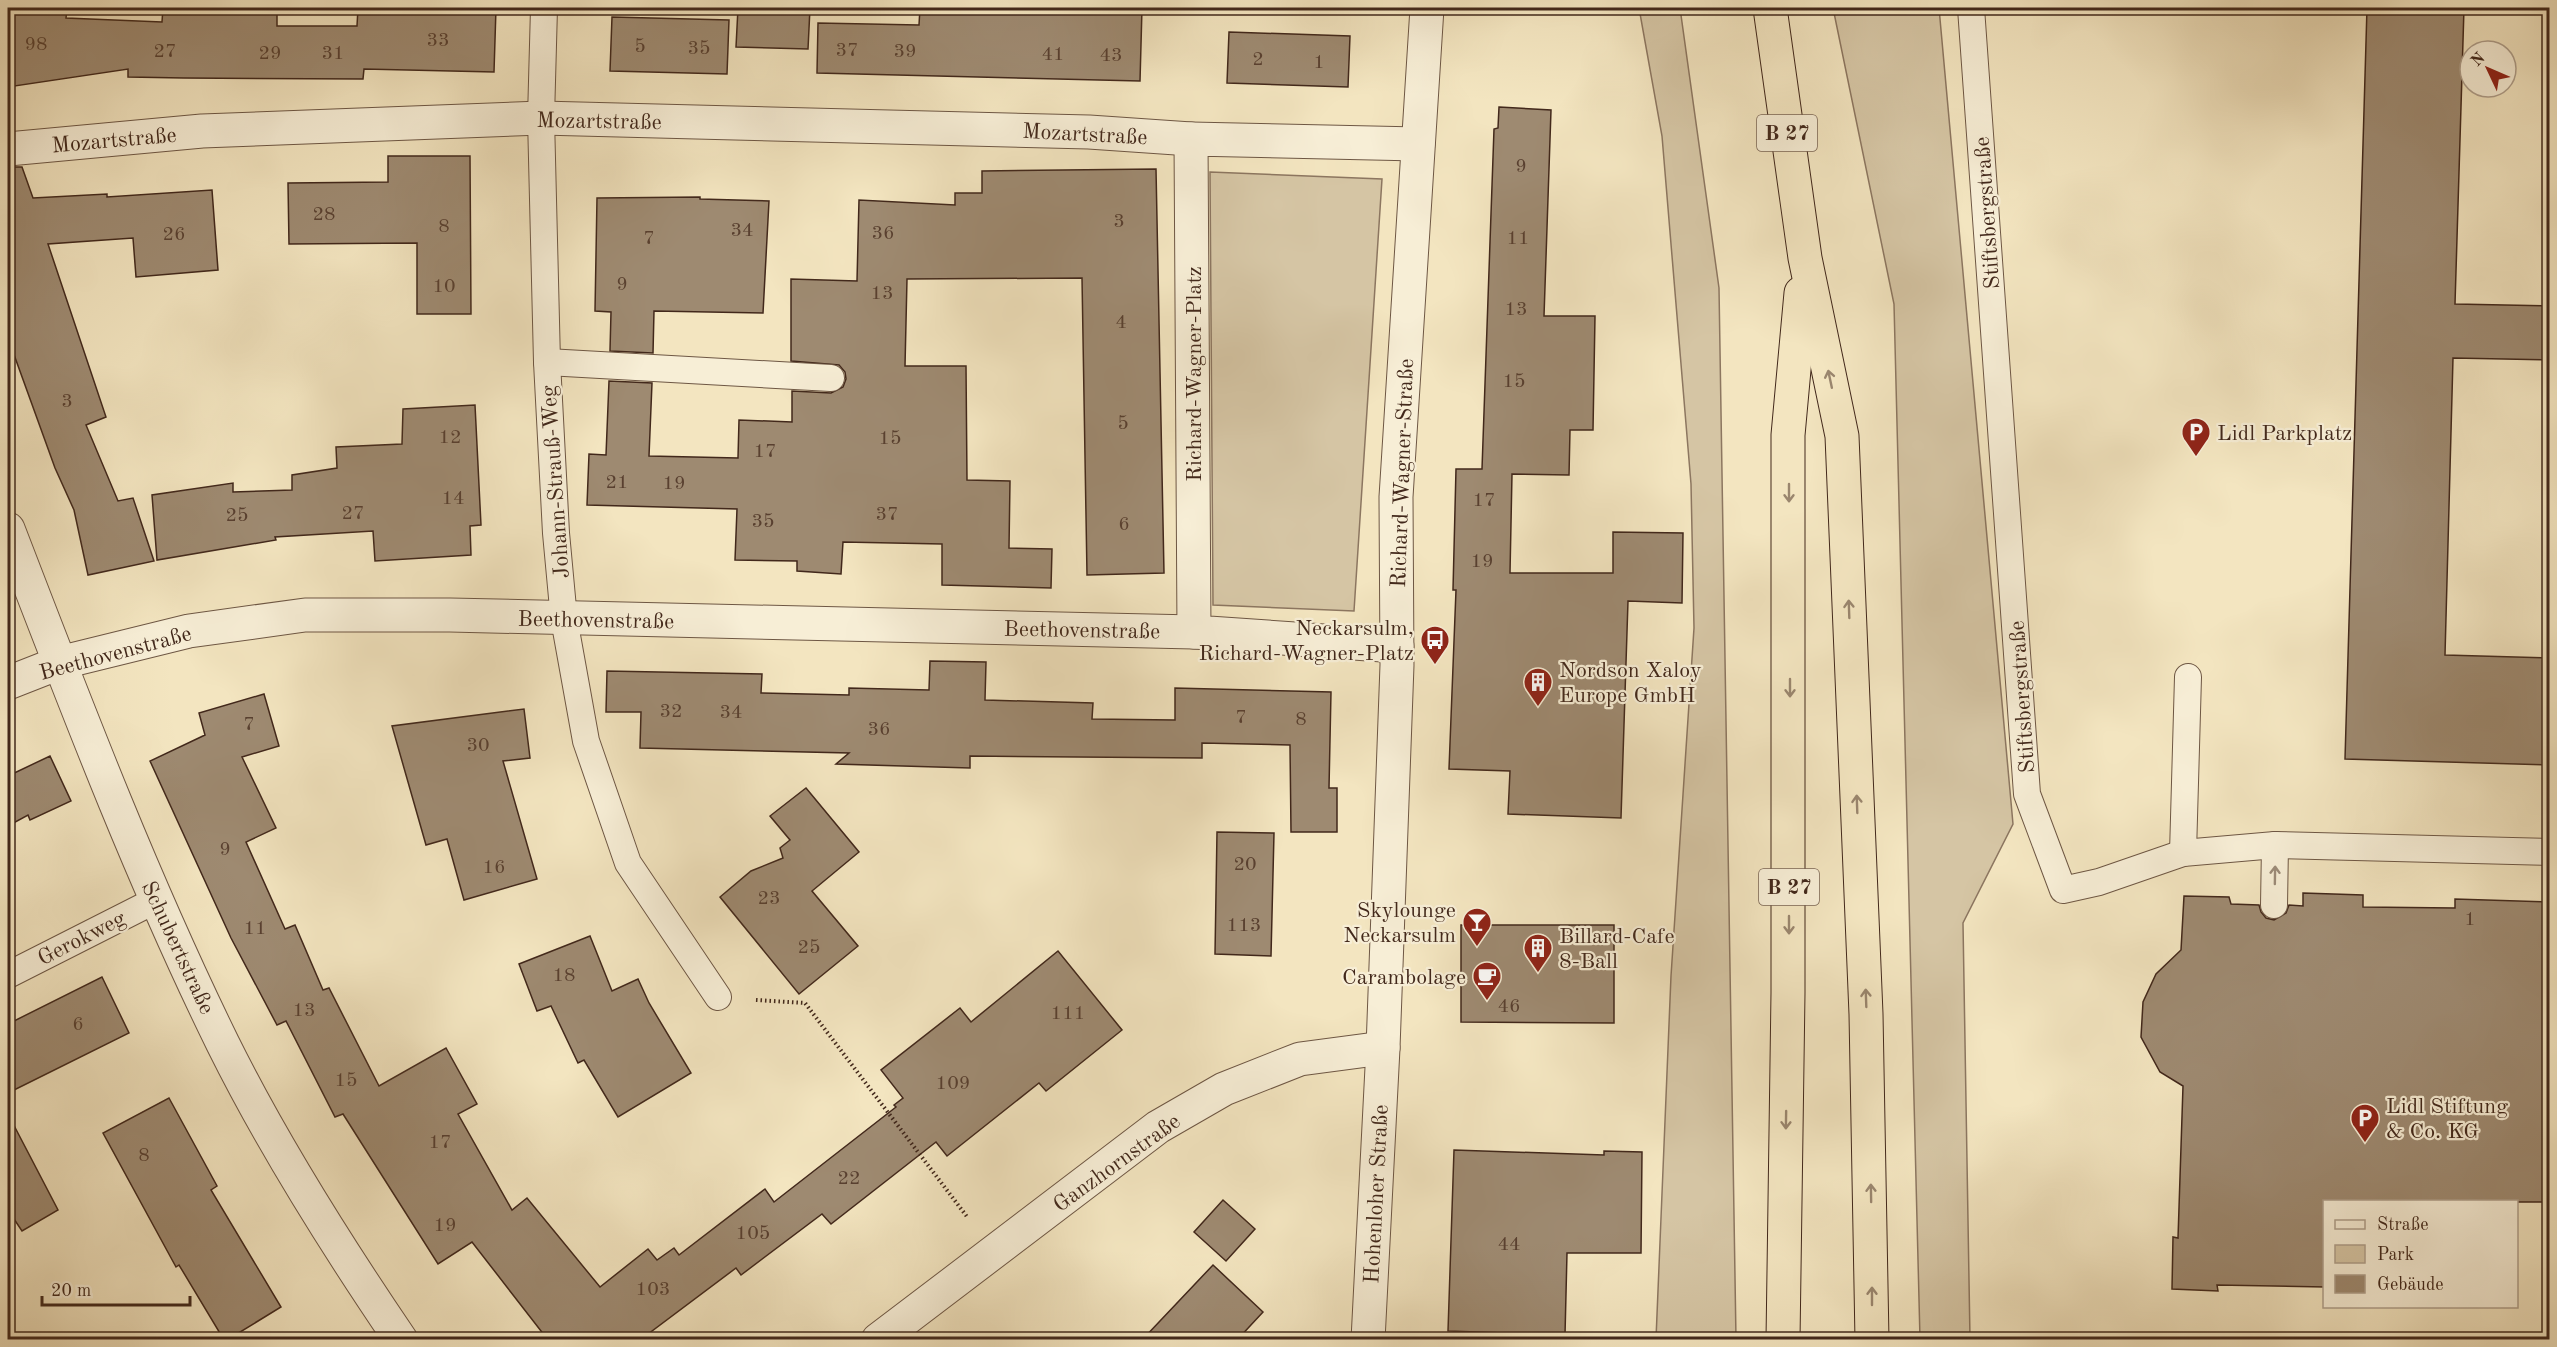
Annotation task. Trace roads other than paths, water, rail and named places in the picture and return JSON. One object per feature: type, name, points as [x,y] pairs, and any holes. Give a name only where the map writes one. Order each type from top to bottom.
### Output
[{"type":"highway","name":"B 27","points":[[1770,8],[1805,258],[1842,436],[1866,1014],[1872,1340]]},
{"type":"highway","name":"B 27","points":[[1783,1340],[1789,981],[1788,435],[1805,258]]},
{"type":"street","name":"Richard-Wagner-Straße","points":[[1383,1047],[1397,646],[1396,497],[1427,8]]},
{"type":"street","name":"Mozartstraße","points":[[8,149],[202,131],[541,118],[1089,132],[1191,139]]},
{"type":"street","points":[[1191,139],[1418,144]]},
{"type":"street","name":"Richard-Wagner-Platz","points":[[1191,139],[1194,632]]},
{"type":"street","name":"Schubertstraße","points":[[8,529],[59,663],[156,900],[224,1046],[289,1162],[401,1340]]},
{"type":"street","name":"Beethovenstraße","points":[[8,683],[59,663],[189,631],[305,615],[450,615],[1194,632]]},
{"type":"street","points":[[1194,632],[1397,646]]},
{"type":"street","name":"Ganzhornstraße","points":[[878,1340],[1158,1127],[1224,1089],[1300,1059],[1383,1047]]},
{"type":"street","name":"Hohenloher Straße","points":[[1368,1340],[1383,1047]]},
{"type":"lane","name":"Johann-Strauß-Weg","points":[[544,8],[541,118],[547,362],[556,533],[564,619],[586,741],[628,863],[718,998]]},
{"type":"lane","name":"Stiftsbergstraße","points":[[1971,8],[2027,794],[2063,890],[2099,882],[2183,853],[2276,845],[2550,852]]},
{"type":"lane","name":"Johann-Strauß-Weg","points":[[547,362],[831,378]]},
{"type":"lane","points":[[2183,853],[2188,677]]},
{"type":"lane","points":[[2274,905],[2276,845]]},
{"type":"lane","name":"Gerokweg","points":[[8,975],[156,900]]},
{"type":"place","name":"Lidl Parkplatz","points":[[2196,458]]},
{"type":"place","name":"Neckarsulm, Richard-Wagner-Platz","points":[[1435,666]]},
{"type":"place","name":"Nordson Xaloy Europe GmbH","points":[[1538,708]]},
{"type":"place","name":"Skylounge Neckarsulm","points":[[1477,948]]},
{"type":"place","name":"Billard-Cafe 8-Ball","points":[[1538,974]]},
{"type":"place","name":"Carambolage","points":[[1487,1002]]},
{"type":"place","name":"Lidl Stiftung & Co. KG","points":[[2365,1144]]}]
